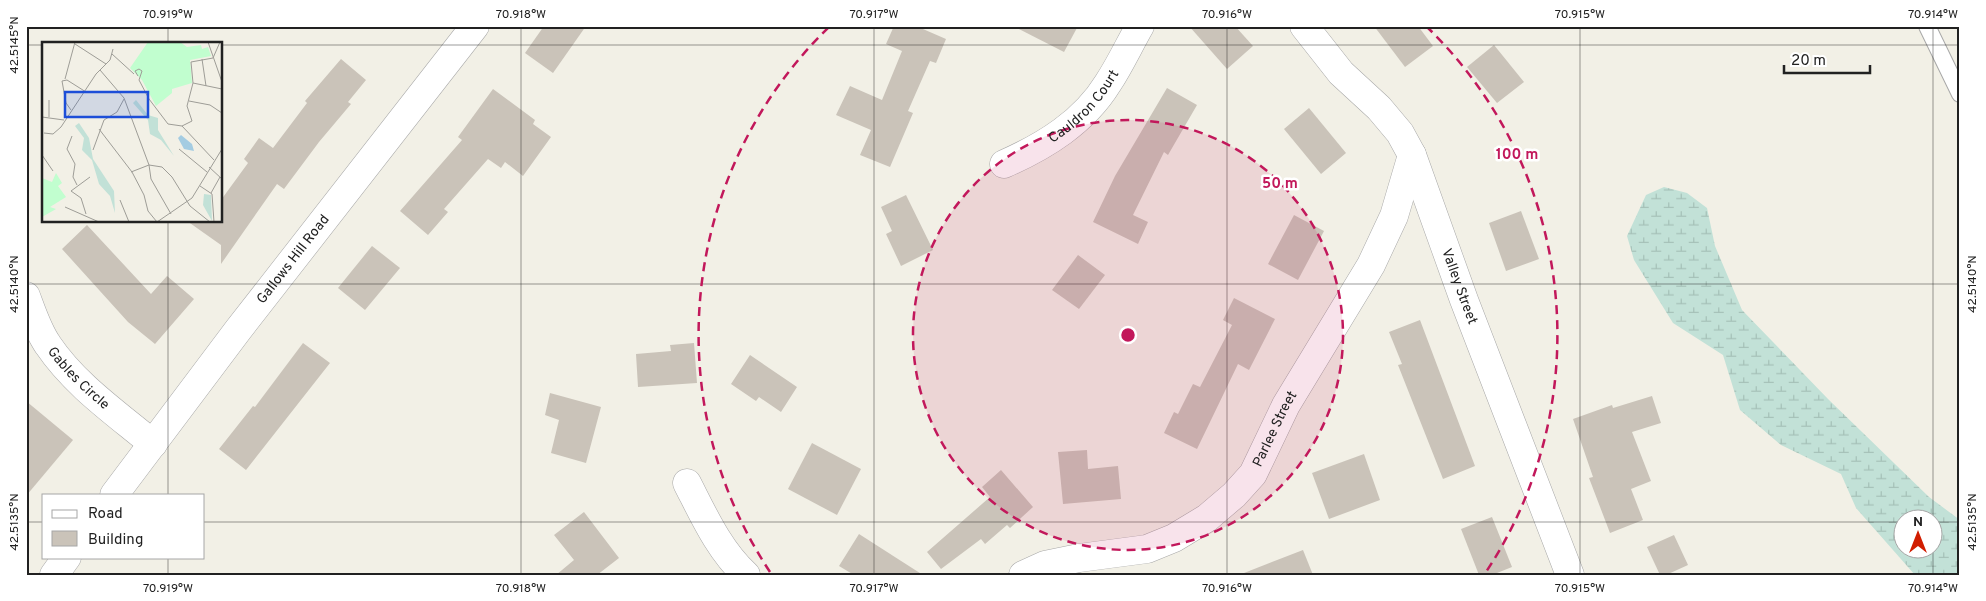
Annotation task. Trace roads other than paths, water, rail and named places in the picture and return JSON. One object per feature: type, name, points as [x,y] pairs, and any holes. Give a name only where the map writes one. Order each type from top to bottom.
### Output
[{"type":"street","name":"Gallows Hill Road","points":[[115,494],[238,330],[475,26]]},
{"type":"street","name":"Cauldron Court","points":[[1004,164],[1054,138],[1078,120],[1108,84],[1140,26]]},
{"type":"street","name":"Valley Street","points":[[1304,26],[1342,73],[1379,108],[1400,133],[1412,156],[1464,300],[1570,575]]},
{"type":"street","name":"Parlee Street","points":[[1024,575],[1045,565],[1062,561],[1147,550],[1174,538],[1207,518],[1234,495],[1253,474],[1286,405],[1371,265],[1394,216],[1412,156]]},
{"type":"street","name":"Gables Circle","points":[[26,296],[47,344],[67,369],[87,390],[153,444]]},
{"type":"street","points":[[687,483],[724,550],[746,575]]},
{"type":"street","points":[[54,575],[66,558]]},
{"type":"lane","points":[[1927,26],[1960,94]]}]
